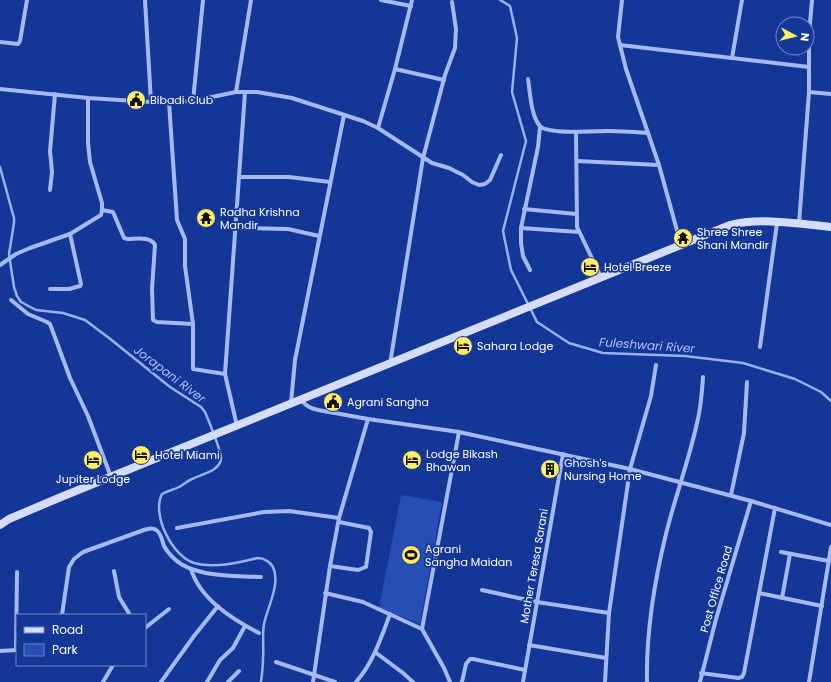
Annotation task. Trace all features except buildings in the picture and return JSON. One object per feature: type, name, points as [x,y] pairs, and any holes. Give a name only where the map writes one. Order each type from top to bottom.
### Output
[{"type":"main road","points":[[0,524],[111,477],[737,223],[760,222],[831,227]]},
{"type":"main road","points":[[0,515],[9,519]]},
{"type":"street","points":[[0,42],[18,44],[20,41],[27,0]]},
{"type":"street","points":[[145,0],[151,102]]},
{"type":"street","points":[[193,101],[203,0]]},
{"type":"street","points":[[236,92],[251,0]]},
{"type":"street","points":[[381,0],[411,6]]},
{"type":"street","points":[[378,128],[395,70],[412,0]]},
{"type":"street","points":[[622,0],[618,37],[626,69],[648,133],[681,245]]},
{"type":"street","points":[[732,58],[742,0]]},
{"type":"street","points":[[799,224],[809,92],[809,35],[812,0]]},
{"type":"street","points":[[390,364],[423,158],[444,80],[455,48],[456,29],[452,2]]},
{"type":"street","points":[[620,45],[809,67]]},
{"type":"street","points":[[395,70],[444,80]]},
{"type":"street","points":[[528,79],[532,108],[540,127],[538,147],[521,228],[523,256],[530,270]]},
{"type":"street","points":[[0,88],[88,98],[151,102],[193,101],[236,92],[257,92],[292,98],[363,121],[378,128],[432,163],[449,168],[479,185],[485,184],[490,180],[502,155]]},
{"type":"street","points":[[234,427],[225,374],[246,92]]},
{"type":"street","points":[[809,92],[831,94]]},
{"type":"street","points":[[50,190],[52,172],[50,151],[54,94]]},
{"type":"street","points":[[1,264],[16,254],[70,234],[101,215],[102,203],[90,162],[88,143],[88,98]]},
{"type":"street","points":[[169,102],[177,220],[185,239],[185,266],[193,324],[193,368],[225,374]]},
{"type":"street","points":[[291,404],[295,360],[344,115]]},
{"type":"street","points":[[540,127],[546,130],[576,132],[608,131],[648,133]]},
{"type":"street","points":[[576,132],[576,214],[578,227],[601,278]]},
{"type":"street","points":[[577,161],[658,165]]},
{"type":"street","points":[[240,176],[289,177],[330,182]]},
{"type":"street","points":[[524,209],[576,214]]},
{"type":"street","points":[[102,210],[113,212],[124,238],[128,240],[150,239],[154,241],[152,289],[153,320],[157,322],[193,324]]},
{"type":"street","points":[[760,347],[777,223]]},
{"type":"street","points":[[236,228],[288,229],[319,236]]},
{"type":"street","points":[[521,228],[579,232]]},
{"type":"street","points":[[50,289],[69,289],[80,286],[81,284],[70,234]]},
{"type":"street","points":[[12,300],[28,314],[50,324],[70,378],[88,416],[111,477]]},
{"type":"street","points":[[605,682],[609,613],[630,469],[651,396],[656,365]]},
{"type":"street","points":[[647,682],[646,650],[655,580],[666,534],[697,423],[701,402],[703,377]]},
{"type":"street","points":[[731,495],[744,433],[747,382]]},
{"type":"street","points":[[301,400],[310,408],[368,419],[459,432],[630,469],[751,500],[831,525]]},
{"type":"street","points":[[313,682],[325,593],[339,520],[368,419]]},
{"type":"street","points":[[422,629],[459,432]]},
{"type":"street","name":"Mother Teresa Sarani","points":[[523,682],[563,454]]},
{"type":"street","name":"Post Office Road","points":[[700,682],[701,673],[751,500]]},
{"type":"street","points":[[701,673],[738,678],[742,677],[745,668],[775,508]]},
{"type":"street","points":[[177,528],[283,511],[304,513],[369,528],[371,532],[366,567],[358,570],[330,566]]},
{"type":"street","points":[[62,614],[69,567],[74,559],[83,552],[144,530],[154,528],[158,530],[165,547],[171,556],[181,564],[191,569],[208,573],[261,577]]},
{"type":"street","points":[[809,682],[831,547]]},
{"type":"street","points":[[781,552],[829,561]]},
{"type":"street","points":[[782,598],[790,554]]},
{"type":"street","points":[[191,569],[198,585],[218,606],[245,626],[259,633]]},
{"type":"street","points":[[114,571],[119,598],[129,614]]},
{"type":"street","points":[[16,614],[17,572]]},
{"type":"street","points":[[482,590],[536,602],[609,613]]},
{"type":"street","points":[[325,593],[357,600],[422,629],[444,668],[450,682]]},
{"type":"street","points":[[759,593],[822,606]]},
{"type":"street","points":[[161,682],[218,606]]},
{"type":"street","points":[[146,627],[169,609]]},
{"type":"street","points":[[356,682],[375,652],[390,614]]},
{"type":"street","points":[[207,682],[220,660],[233,648],[245,626]]},
{"type":"street","points":[[529,645],[606,658]]},
{"type":"street","points":[[0,651],[16,650]]},
{"type":"street","points":[[375,652],[413,682]]},
{"type":"street","points":[[462,682],[466,664],[470,659],[525,670]]},
{"type":"street","points":[[276,662],[335,682]]},
{"type":"street","points":[[103,682],[112,666]]},
{"type":"street","points":[[228,682],[238,671]]},
{"type":"green space","name":"Agrani Sangha Maidan","points":[[401,495],[442,502],[420,624],[379,608]]},
{"type":"waterway","name":"Fuleshwari River","points":[[500,0],[510,6],[517,38],[512,92],[526,141],[503,231],[511,270],[537,322],[569,343],[603,353],[685,356],[743,363],[795,379],[821,392],[831,401]]},
{"type":"waterway","name":"Jorapani River","points":[[0,167],[14,218],[9,254],[14,287],[21,302],[36,310],[63,313],[85,320],[170,387],[201,407],[205,412],[221,456],[220,463],[213,470],[162,494],[159,503],[159,513],[166,534],[172,544],[179,553],[194,563],[205,565],[223,565],[258,558],[267,561],[273,567],[275,581],[273,596],[264,624],[261,682]]},
{"type":"place","name":"Bibadi Club","points":[[136,100]]},
{"type":"place","name":"Radha Krishna Mandir","points":[[206,218]]},
{"type":"place","name":"Shree Shree Shani Mandir","points":[[683,238]]},
{"type":"place","name":"Hotel Breeze","points":[[590,267]]},
{"type":"place","name":"Sahara Lodge","points":[[463,346]]},
{"type":"place","name":"Agrani Sangha","points":[[333,402]]},
{"type":"place","name":"Hotel Miami","points":[[141,455]]},
{"type":"place","name":"Jupiter Lodge","points":[[93,460]]},
{"type":"place","name":"Lodge Bikash Bhawan","points":[[412,460]]},
{"type":"place","name":"Ghosh's Nursing Home","points":[[550,469]]},
{"type":"place","name":"Agrani Sangha Maidan","points":[[411,555]]}]
